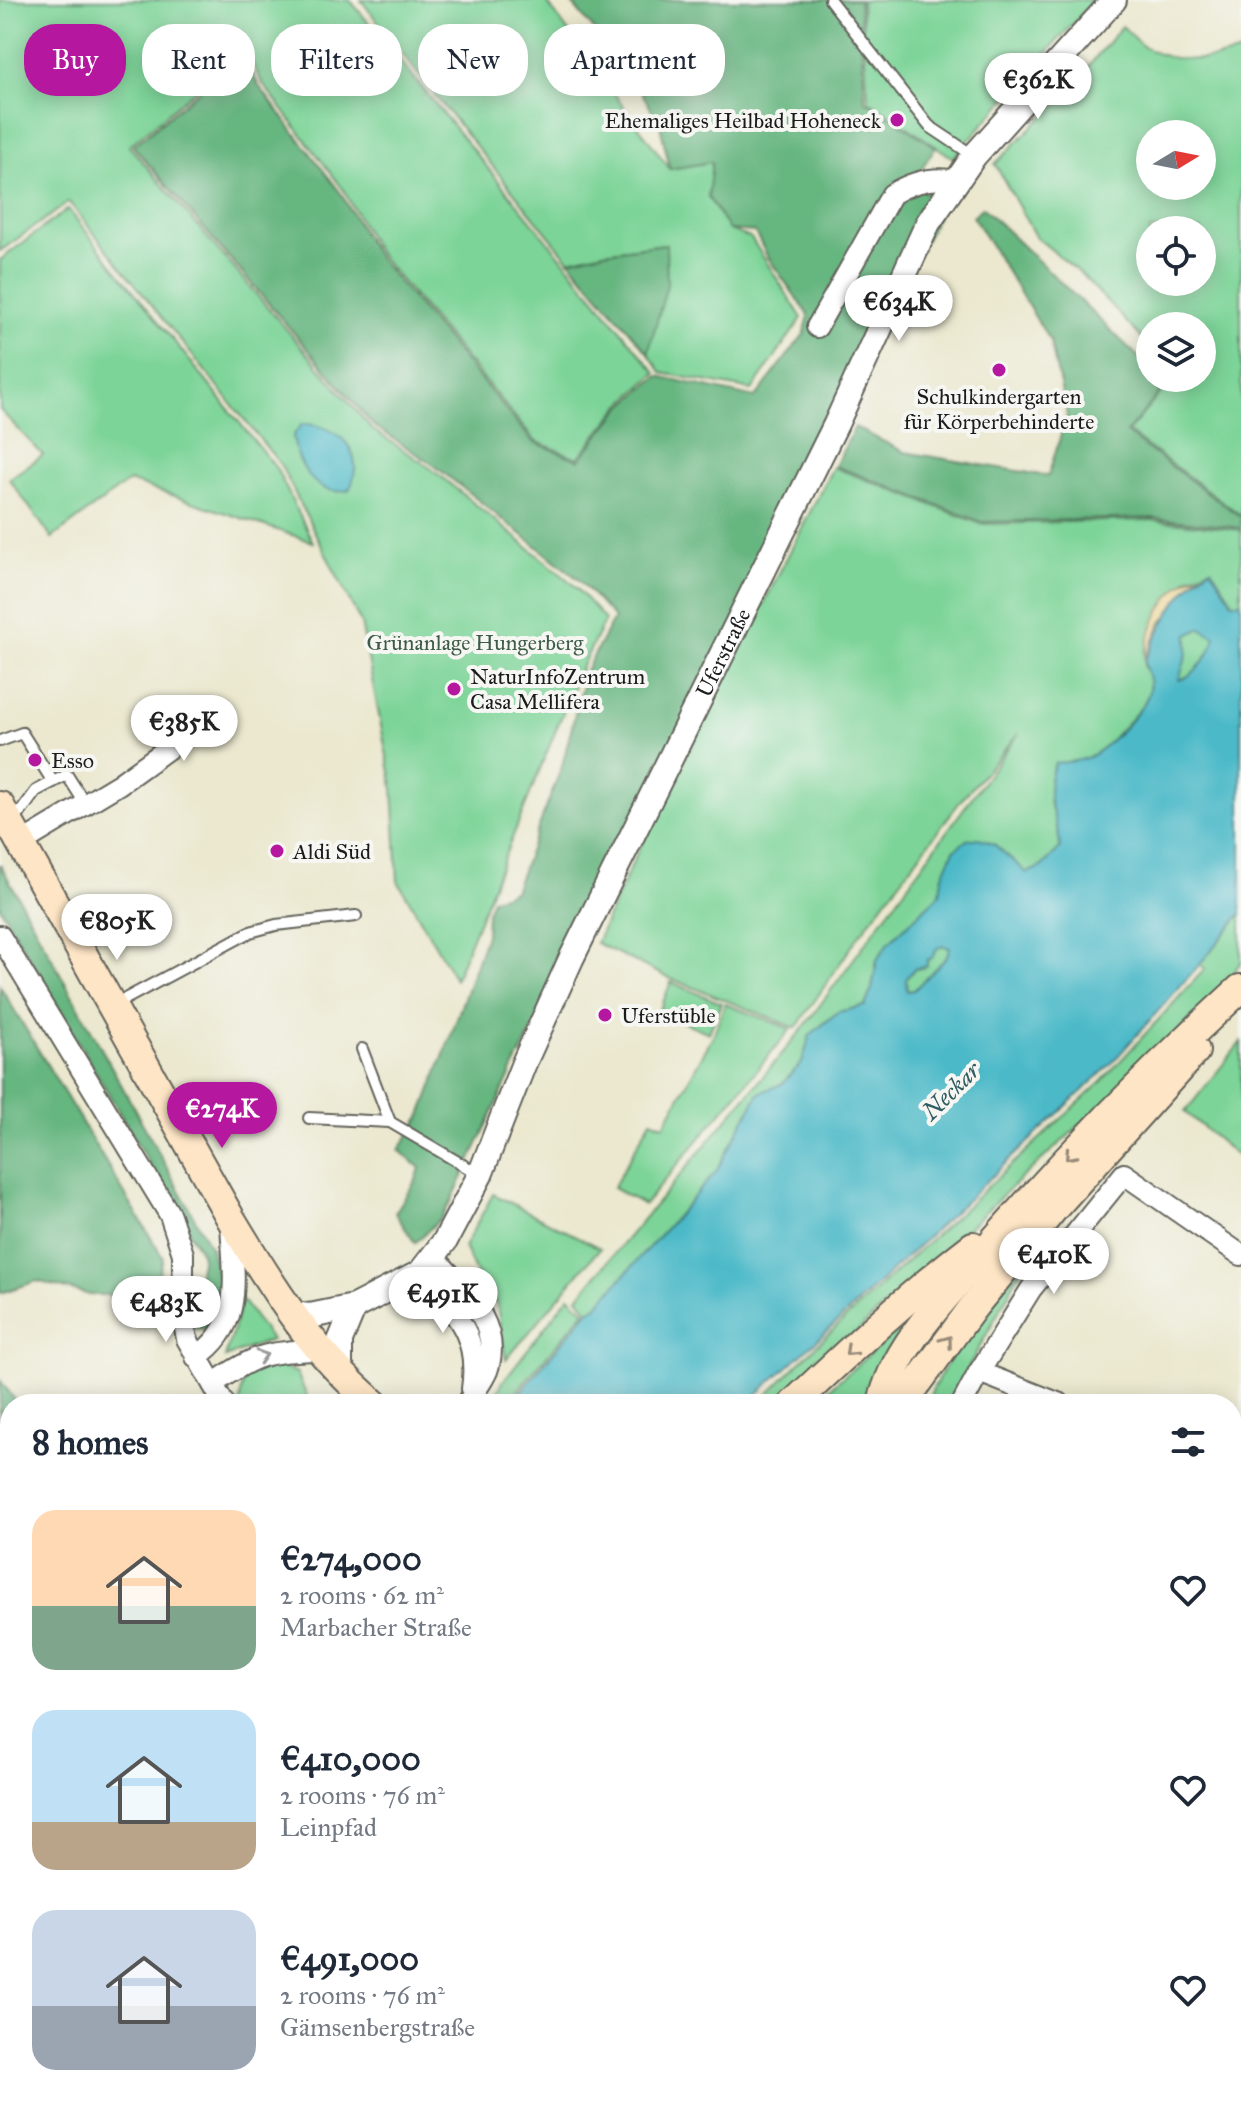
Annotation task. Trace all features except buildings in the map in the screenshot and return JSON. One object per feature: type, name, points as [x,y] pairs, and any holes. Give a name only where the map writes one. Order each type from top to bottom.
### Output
[{"type":"main road","points":[[11,825],[256,1260],[318,1350],[363,1394]]},
{"type":"main road","points":[[884,1394],[886,1382],[905,1350],[1018,1212],[1124,1098],[1241,988]]},
{"type":"main road","points":[[909,1394],[974,1306],[1055,1207],[1190,1059],[1241,988]]},
{"type":"main road","points":[[804,1394],[933,1276],[1018,1212]]},
{"type":"street","name":"Uferstraße","points":[[427,1265],[480,1175],[524,1063],[571,959],[836,424],[928,223],[974,156],[1114,0]]},
{"type":"street","points":[[817,327],[892,194],[911,182],[956,181]]},
{"type":"street","points":[[11,825],[86,805],[191,732]]},
{"type":"street","points":[[0,936],[170,1215],[183,1254],[187,1339],[218,1394]]},
{"type":"street","points":[[967,1394],[1031,1289],[1124,1174],[1241,1255]]},
{"type":"street","points":[[196,1357],[221,1336],[231,1316],[234,1295],[231,1219]]},
{"type":"street","points":[[291,1314],[310,1316],[354,1307],[427,1265],[480,1312],[490,1334],[490,1359],[486,1373],[473,1394]]},
{"type":"street","points":[[340,1372],[340,1341],[354,1307]]},
{"type":"street","points":[[213,1384],[255,1357],[287,1351],[318,1350]]},
{"type":"street","points":[[979,1372],[1035,1394]]},
{"type":"lane","points":[[830,0],[929,126],[974,156]]},
{"type":"lane","points":[[0,741],[22,733],[53,782]]},
{"type":"lane","points":[[11,825],[36,791],[67,775],[86,805]]},
{"type":"lane","points":[[113,1007],[250,932],[276,925],[356,916]]},
{"type":"lane","points":[[362,1049],[390,1122]]},
{"type":"lane","points":[[309,1118],[390,1122],[480,1175]]},
{"type":"green space","name":"Grünanlage Hungerberg","points":[[0,0],[350,0],[370,24],[271,24],[271,94],[255,69],[255,24],[142,24],[142,96],[188,96],[129,146],[372,429],[433,470],[573,584],[605,620],[581,668],[455,979],[398,881],[393,787],[361,623],[280,464],[69,202],[0,251]]},
{"type":"green space","points":[[361,0],[545,0],[563,24],[544,24],[544,96],[616,96],[670,169],[712,161],[729,230],[751,238],[802,318],[752,390],[662,373],[648,353],[666,285],[666,244],[569,260],[435,96],[528,96],[528,24],[418,24],[418,74],[402,53],[402,24],[380,24]]},
{"type":"green space","points":[[569,0],[859,0],[865,100],[936,147],[910,185],[945,201],[513,1069],[451,1202],[441,1218],[415,1243],[395,1213],[420,1168],[399,1150],[420,1118],[449,1041],[486,935],[487,912],[492,899],[514,891],[562,766],[586,670],[614,618],[578,579],[435,466],[373,425],[133,146],[192,96],[255,96],[255,78],[340,192],[375,254],[533,442],[579,460],[621,408],[658,376],[755,398],[804,334],[809,316],[767,256],[755,232],[729,230],[708,197],[712,162],[670,169],[660,125],[644,96],[725,96],[725,24],[589,24]]},
{"type":"green space","points":[[861,0],[1094,0],[953,158],[868,100]]},
{"type":"green space","points":[[1122,26],[1143,46],[1168,57],[1205,59],[1241,52],[1241,515],[1128,432],[1161,392],[1216,392],[1216,312],[1136,312],[1136,332],[1082,275],[1035,236],[995,164],[1067,92]]},
{"type":"green space","name":"Grünanlage Hungerberg","points":[[402,63],[418,83],[418,96],[429,96],[656,373],[620,406],[578,458],[535,441],[377,252],[343,189],[272,96],[402,96]]},
{"type":"green space","points":[[982,207],[1136,355],[1136,392],[1160,392],[1126,433],[1241,517],[1241,528],[1154,518],[982,522],[835,466],[855,427],[904,452],[1048,476],[1067,415],[1050,341],[973,217]]},
{"type":"green space","points":[[68,209],[276,468],[313,542],[129,481],[52,538],[9,479],[43,455],[0,410],[0,260]]},
{"type":"green space","points":[[666,244],[667,285],[648,353],[569,260]]},
{"type":"green space","points":[[833,467],[981,524],[1153,520],[1241,530],[1241,602],[1233,602],[1211,568],[1187,578],[1145,650],[1144,666],[1150,677],[1149,694],[1141,708],[1105,747],[1087,758],[1049,802],[1061,848],[1041,867],[1027,873],[994,844],[954,850],[940,894],[888,943],[877,960],[872,989],[865,1006],[838,1012],[810,1035],[802,1063],[782,1084],[759,1093],[716,1172],[597,1306],[588,1311],[578,1297],[801,1031],[1019,733],[962,799],[858,937],[796,1028],[667,977],[596,943],[637,853]]},
{"type":"green space","points":[[1201,628],[1216,637],[1214,644],[1197,669],[1178,680],[1187,654],[1188,635]]},
{"type":"green space","points":[[0,864],[211,1248],[221,1287],[212,1329],[193,1328],[194,1300],[202,1255],[0,907]]},
{"type":"green space","points":[[1241,914],[1241,962],[1224,985],[1138,1073],[1016,1183],[794,1394],[768,1394],[1101,1082],[1205,969],[1200,964]]},
{"type":"green space","points":[[937,948],[950,948],[946,958],[914,990],[907,991],[906,979],[914,969],[923,968]]},
{"type":"green space","points":[[671,982],[721,1003],[709,1033],[659,1012]]},
{"type":"green space","points":[[0,986],[163,1258],[153,1295],[90,1295],[37,1281],[0,1293]]},
{"type":"green space","points":[[725,1004],[791,1029],[644,1205],[613,1188],[651,1120],[664,1125],[713,1036]]},
{"type":"green space","points":[[1241,1042],[1241,1159],[1185,1112]]},
{"type":"green space","points":[[493,1194],[600,1248],[506,1360],[497,1305],[477,1275],[464,1247]]},
{"type":"green space","points":[[1026,1261],[954,1394],[930,1394],[946,1365]]},
{"type":"green space","points":[[569,1296],[585,1311],[514,1394],[496,1394]]},
{"type":"green space","points":[[242,1300],[271,1340],[225,1357]]},
{"type":"green space","points":[[911,1319],[866,1394],[823,1394]]},
{"type":"green space","points":[[275,1363],[297,1373],[306,1394],[241,1394],[247,1375]]},
{"type":"green space","points":[[0,1380],[10,1394],[0,1394]]},
{"type":"sand","points":[[1200,574],[1160,625],[1145,661],[1150,635],[1161,609],[1178,588]]},
{"type":"water","points":[[302,424],[328,429],[346,443],[355,464],[349,490],[326,489],[310,477],[299,458],[293,436]]},
{"type":"water","name":"Neckar","points":[[1211,568],[1232,602],[1241,602],[1241,914],[1200,964],[1111,1064],[757,1394],[518,1394],[588,1311],[597,1306],[716,1172],[759,1093],[782,1084],[802,1063],[810,1035],[838,1012],[865,1006],[872,989],[877,960],[888,943],[940,894],[942,877],[954,850],[967,840],[979,838],[994,844],[1027,873],[1041,867],[1060,848],[1049,797],[1055,763],[1086,758],[1103,748],[1140,708],[1150,683],[1145,661],[1172,609],[1190,585]],"holes":[[[1201,628],[1215,637],[1197,669],[1179,680],[1187,654],[1188,635]],[[937,948],[950,948],[946,958],[914,990],[907,991],[906,979],[914,969],[927,966],[927,960],[932,958]]]},
{"type":"place","name":"Ehemaliges Heilbad Hoheneck","points":[[897,120]]},
{"type":"place","name":"Schulkindergarten für Körperbehinderte","points":[[999,370]]},
{"type":"place","name":"NaturInfoZentrum Casa Mellifera","points":[[454,689]]},
{"type":"place","name":"Esso","points":[[35,760]]},
{"type":"place","name":"Aldi Süd","points":[[277,851]]},
{"type":"place","name":"Uferstüble","points":[[605,1015]]}]
